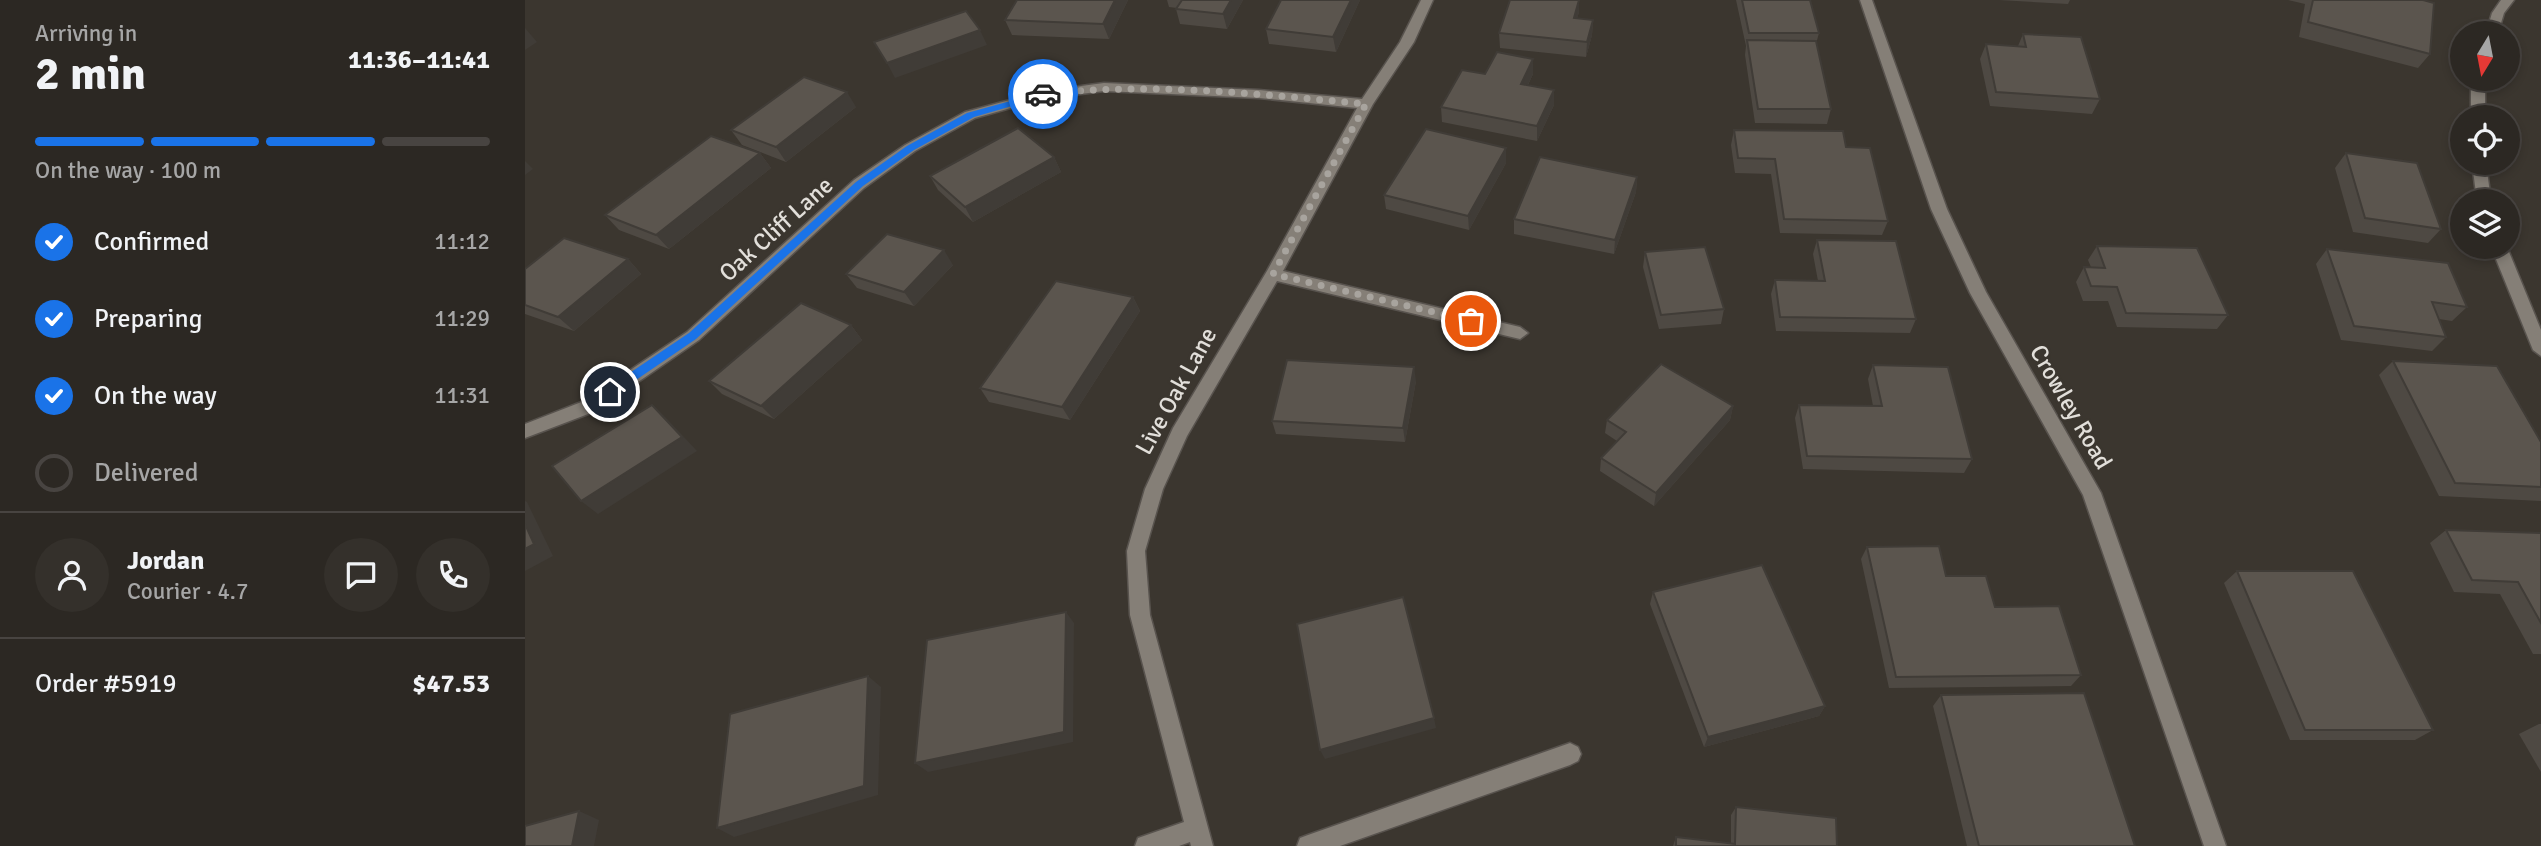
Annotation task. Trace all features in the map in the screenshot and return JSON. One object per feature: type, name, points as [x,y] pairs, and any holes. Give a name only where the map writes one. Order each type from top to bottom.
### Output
[{"type":"street","name":"Live Oak Lane","points":[[1199,838],[1140,615],[1136,551],[1154,489],[1179,433],[1273,274],[1366,104],[1407,42],[1427,0]]},
{"type":"street","name":"Crowley Road","points":[[1866,0],[1939,209],[1978,293],[2092,493],[2215,846]]},
{"type":"street","points":[[2496,21],[2508,0]]},
{"type":"street","name":"Oak Cliff Lane","points":[[525,431],[590,406],[692,336],[859,184],[910,148],[970,115],[1043,94],[1104,88],[1259,94],[1366,104]]},
{"type":"street","points":[[2504,259],[2541,349]]},
{"type":"street","points":[[1273,274],[1520,333]]},
{"type":"street","points":[[1308,846],[1570,754]]},
{"type":"street","points":[[1146,846],[1199,838]]},
{"type":"building","points":[[1017,0],[1115,0],[1103,24],[1005,20]]},
{"type":"building","points":[[1182,0],[1231,0],[1223,14],[1176,9]]},
{"type":"building","points":[[1281,0],[1351,0],[1333,37],[1266,29]]},
{"type":"building","points":[[1510,0],[1579,0],[1574,18],[1593,20],[1587,42],[1499,33]]},
{"type":"building","points":[[1742,0],[1810,0],[1819,33],[1749,33]]},
{"type":"building","points":[[2313,0],[2423,0],[2434,3],[2430,54],[2308,22]]},
{"type":"building","points":[[966,11],[980,30],[887,63],[874,42]]},
{"type":"building","points":[[2023,34],[2081,37],[2100,99],[1996,92],[1986,44],[2026,47]]},
{"type":"building","points":[[1747,40],[1816,41],[1831,109],[1758,109]]},
{"type":"building","points":[[1497,52],[1533,59],[1521,84],[1554,90],[1537,126],[1441,107],[1462,70],[1485,74]]},
{"type":"building","points":[[804,77],[847,92],[776,147],[731,130]]},
{"type":"building","points":[[1018,128],[1054,157],[965,207],[930,176]]},
{"type":"building","points":[[1426,129],[1506,148],[1468,216],[1384,195]]},
{"type":"building","points":[[1734,130],[1843,131],[1846,147],[1870,148],[1888,221],[1784,219],[1775,159],[1738,158]]},
{"type":"building","points":[[711,136],[760,153],[656,235],[605,215]]},
{"type":"building","points":[[2346,153],[2417,163],[2441,229],[2365,218]]},
{"type":"building","points":[[1540,157],[1637,177],[1615,240],[1514,219]]},
{"type":"building","points":[[887,234],[944,250],[904,292],[846,274]]},
{"type":"building","points":[[564,238],[628,259],[558,317],[525,305],[525,269]]},
{"type":"building","points":[[1817,240],[1896,241],[1916,319],[1780,317],[1775,280],[1825,281]]},
{"type":"building","points":[[2097,246],[2197,248],[2228,315],[2126,313],[2117,287],[2091,286],[2084,267],[2105,268]]},
{"type":"building","points":[[1705,247],[1724,309],[1661,315],[1645,252]]},
{"type":"building","points":[[2327,249],[2448,263],[2467,307],[2432,302],[2446,337],[2354,326]]},
{"type":"building","points":[[1056,281],[1133,297],[1062,407],[980,388]]},
{"type":"building","points":[[801,303],[851,325],[761,406],[709,381]]},
{"type":"building","points":[[1287,360],[1414,367],[1403,428],[1272,421]]},
{"type":"building","points":[[2393,361],[2497,366],[2541,442],[2541,487],[2455,483]]},
{"type":"building","points":[[1661,364],[1733,406],[1656,493],[1601,458],[1626,432],[1607,420]]},
{"type":"building","points":[[1873,365],[1948,367],[1972,459],[1807,456],[1799,405],[1882,406]]},
{"type":"building","points":[[652,405],[682,437],[581,501],[552,466]]},
{"type":"building","points":[[525,524],[534,544],[525,549]]},
{"type":"building","points":[[2446,530],[2541,533],[2541,623],[2518,582],[2472,580]]},
{"type":"building","points":[[1939,546],[1946,576],[1986,576],[1995,607],[2059,606],[2081,675],[1896,677],[1867,547]]},
{"type":"building","points":[[1762,565],[1825,706],[1708,737],[1653,592]]},
{"type":"building","points":[[2237,571],[2353,571],[2433,730],[2305,730]]},
{"type":"building","points":[[1403,597],[1434,718],[1320,750],[1297,624]]},
{"type":"building","points":[[1066,612],[1064,732],[915,763],[927,640]]},
{"type":"building","points":[[868,676],[864,786],[717,828],[730,714]]},
{"type":"building","points":[[2084,693],[2135,846],[1979,846],[1941,695]]},
{"type":"building","points":[[1736,807],[1836,818],[1837,846],[1676,846],[1676,837],[1735,844]]},
{"type":"building","points":[[579,811],[572,846],[525,846],[525,826]]},
{"type":"way so far","points":[[1043,94],[1104,88],[1155,89],[1259,94],[1366,104],[1273,274],[1471,321]]},
{"type":"route","points":[[610,392],[692,336],[859,184],[910,148],[970,115],[1043,94]]}]
